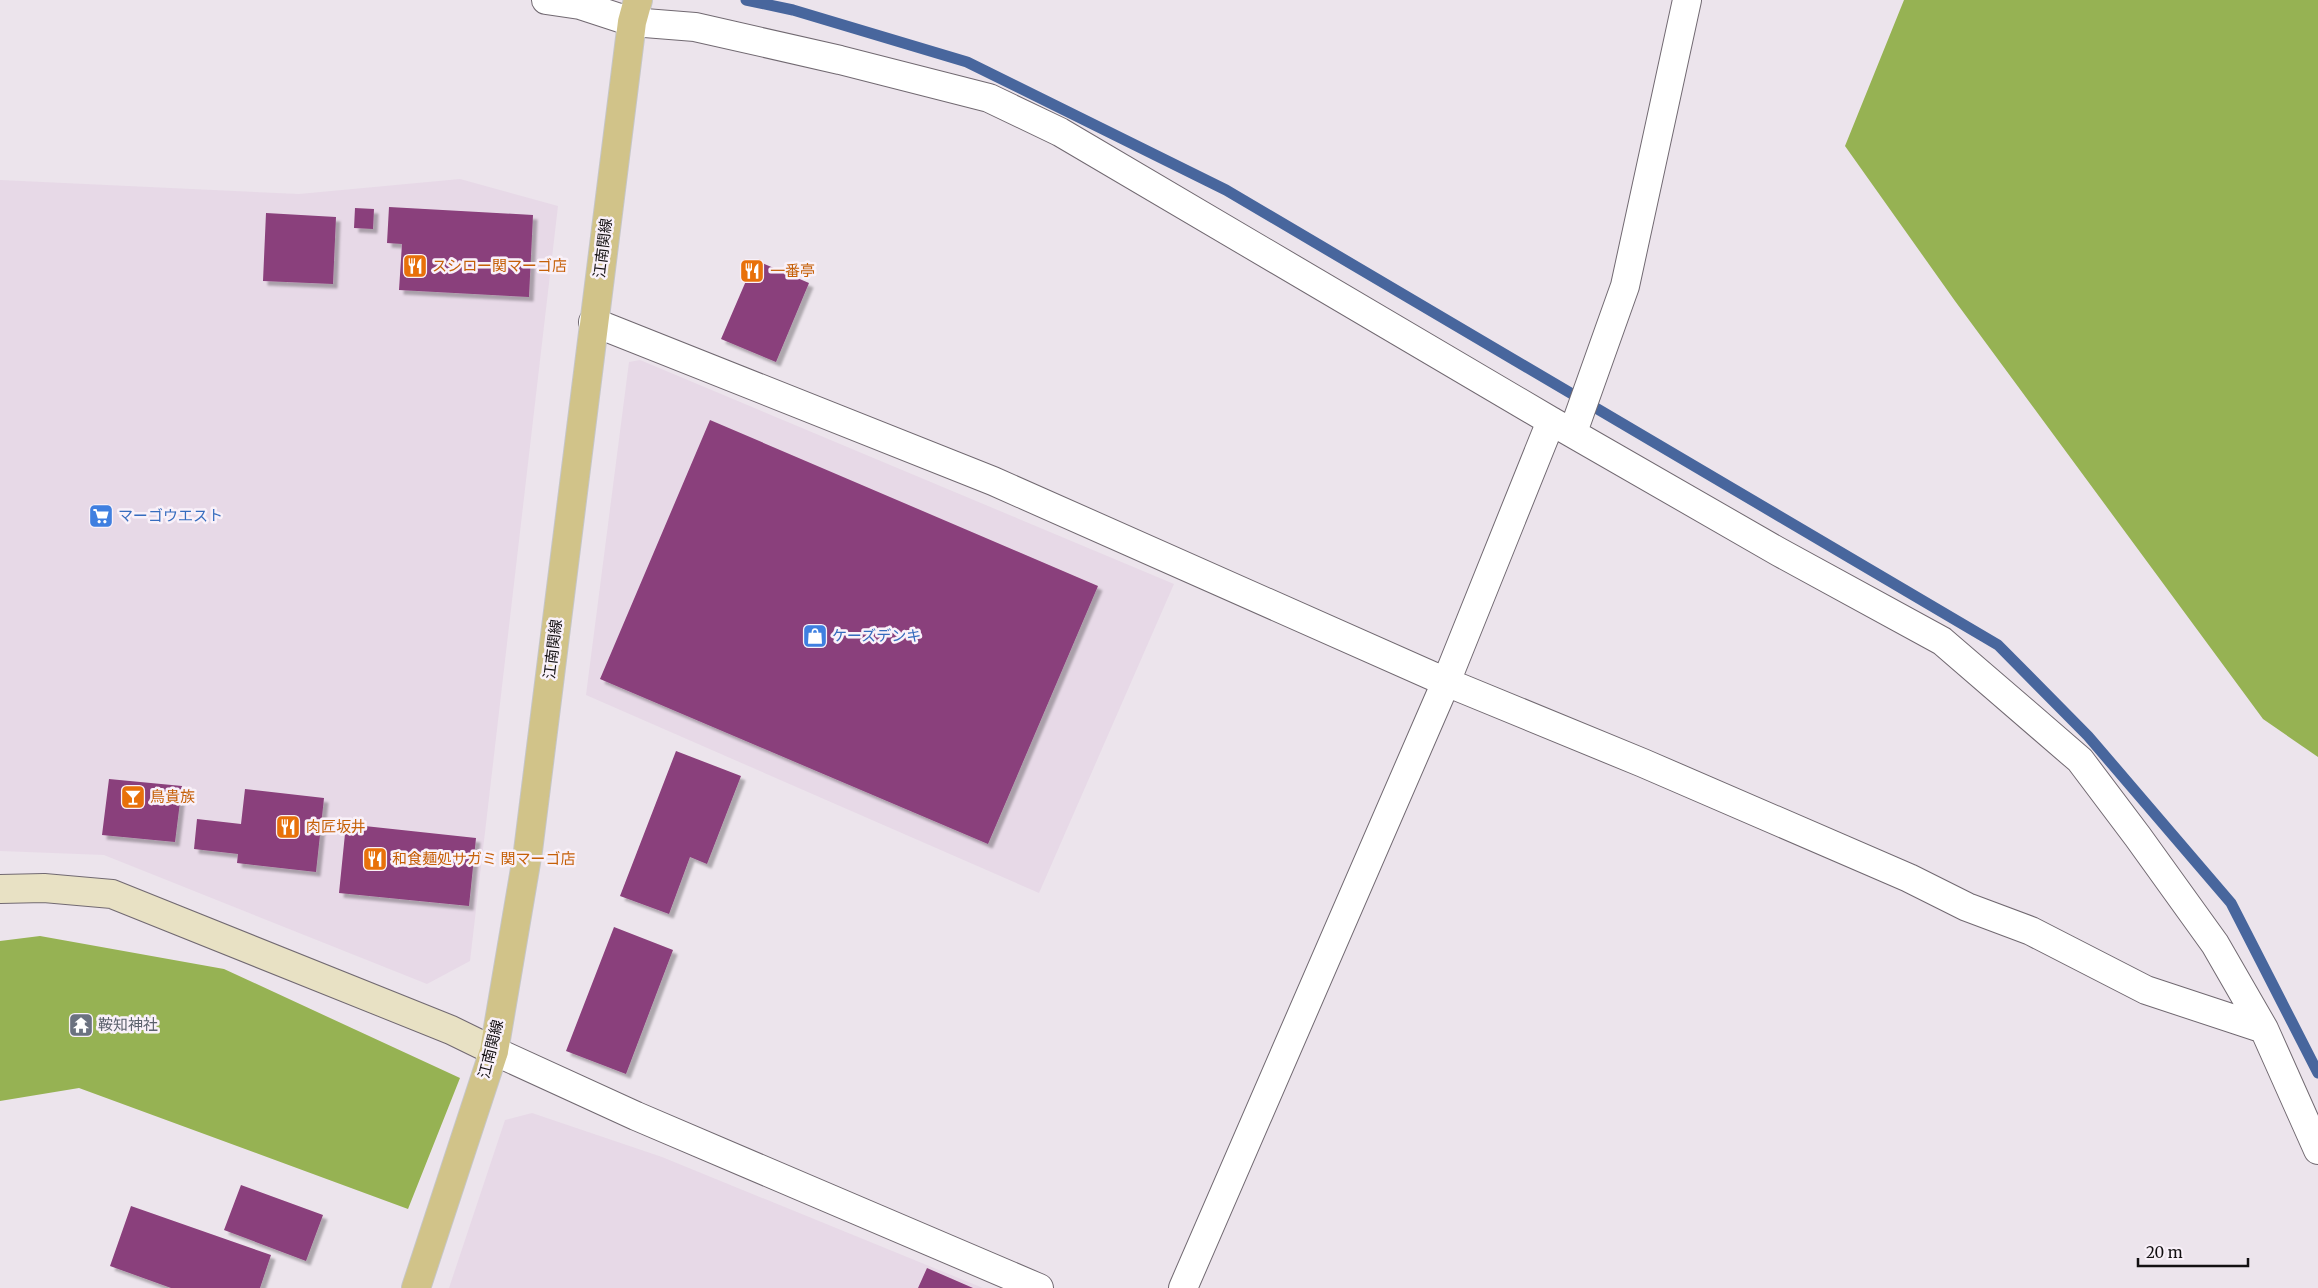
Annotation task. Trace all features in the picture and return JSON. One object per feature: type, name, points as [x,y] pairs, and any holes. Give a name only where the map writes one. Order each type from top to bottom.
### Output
[{"type":"main road","name":"江南関線","points":[[416,1288],[494,1051],[528,851],[593,322],[635,11]]},
{"type":"street","points":[[546,0],[635,11],[989,98],[1060,132],[1562,427],[1779,552],[1942,641],[2080,760],[2086,768],[2215,944],[2264,1029],[2318,1150]]},
{"type":"street","points":[[1183,1288],[1446,682],[1625,286],[1687,0]]},
{"type":"street","points":[[593,322],[992,481],[1446,682],[1643,762],[1909,878],[1967,907],[2032,932],[2146,990],[2264,1029]]},
{"type":"street","points":[[0,889],[44,888],[112,894],[442,1026],[636,1116],[1039,1288]]},
{"type":"shaded area","points":[[460,179],[558,206],[470,961],[427,984],[104,855],[0,851],[0,180],[299,194]]},
{"type":"shaded area","points":[[640,360],[1174,584],[1039,893],[586,695],[629,362]]},
{"type":"shaded area","points":[[532,1113],[662,1157],[983,1288],[449,1288],[505,1120]]},
{"type":"green space","points":[[1904,0],[2318,0],[2318,757],[2263,719],[1955,301],[1845,146]]},
{"type":"green space","points":[[40,936],[224,969],[460,1078],[408,1209],[79,1088],[0,1101],[0,941]]},
{"type":"building","points":[[389,207],[533,215],[529,297],[399,290],[402,244],[387,243]]},
{"type":"building","points":[[355,208],[374,209],[373,229],[354,228]]},
{"type":"building","points":[[266,213],[336,217],[333,284],[263,281]]},
{"type":"building","points":[[755,260],[809,283],[776,362],[721,339]]},
{"type":"building","points":[[710,420],[1098,586],[988,844],[600,679]]},
{"type":"building","points":[[676,751],[741,776],[707,864],[690,857],[669,914],[620,896]]},
{"type":"building","points":[[109,779],[182,786],[175,842],[102,835]]},
{"type":"building","points":[[245,789],[324,798],[316,872],[237,863],[238,854],[194,849],[197,819],[241,824]]},
{"type":"building","points":[[346,824],[476,838],[469,906],[339,893]]},
{"type":"building","points":[[614,927],[673,950],[626,1074],[566,1051]]},
{"type":"building","points":[[241,1185],[323,1215],[306,1261],[224,1230]]},
{"type":"building","points":[[131,1206],[271,1255],[260,1288],[171,1288],[110,1266]]},
{"type":"building","points":[[927,1268],[973,1288],[918,1288]]},
{"type":"waterway","points":[[746,0],[793,10],[967,62],[1226,190],[1998,645],[2088,736],[2231,903],[2318,1073]]},
{"type":"place","name":"スシロー関マーゴ店","points":[[415,266]]},
{"type":"place","name":"一番亭","points":[[752,271]]},
{"type":"place","name":"マーゴウエスト","points":[[101,516]]},
{"type":"place","name":"ケーズデンキ","points":[[815,636]]},
{"type":"place","name":"鳥貴族","points":[[133,797]]},
{"type":"place","name":"肉匠坂井","points":[[288,827]]},
{"type":"place","name":"和食麺処サガミ 関マーゴ店","points":[[375,859]]},
{"type":"place","name":"鞍知神社","points":[[81,1025]]}]
